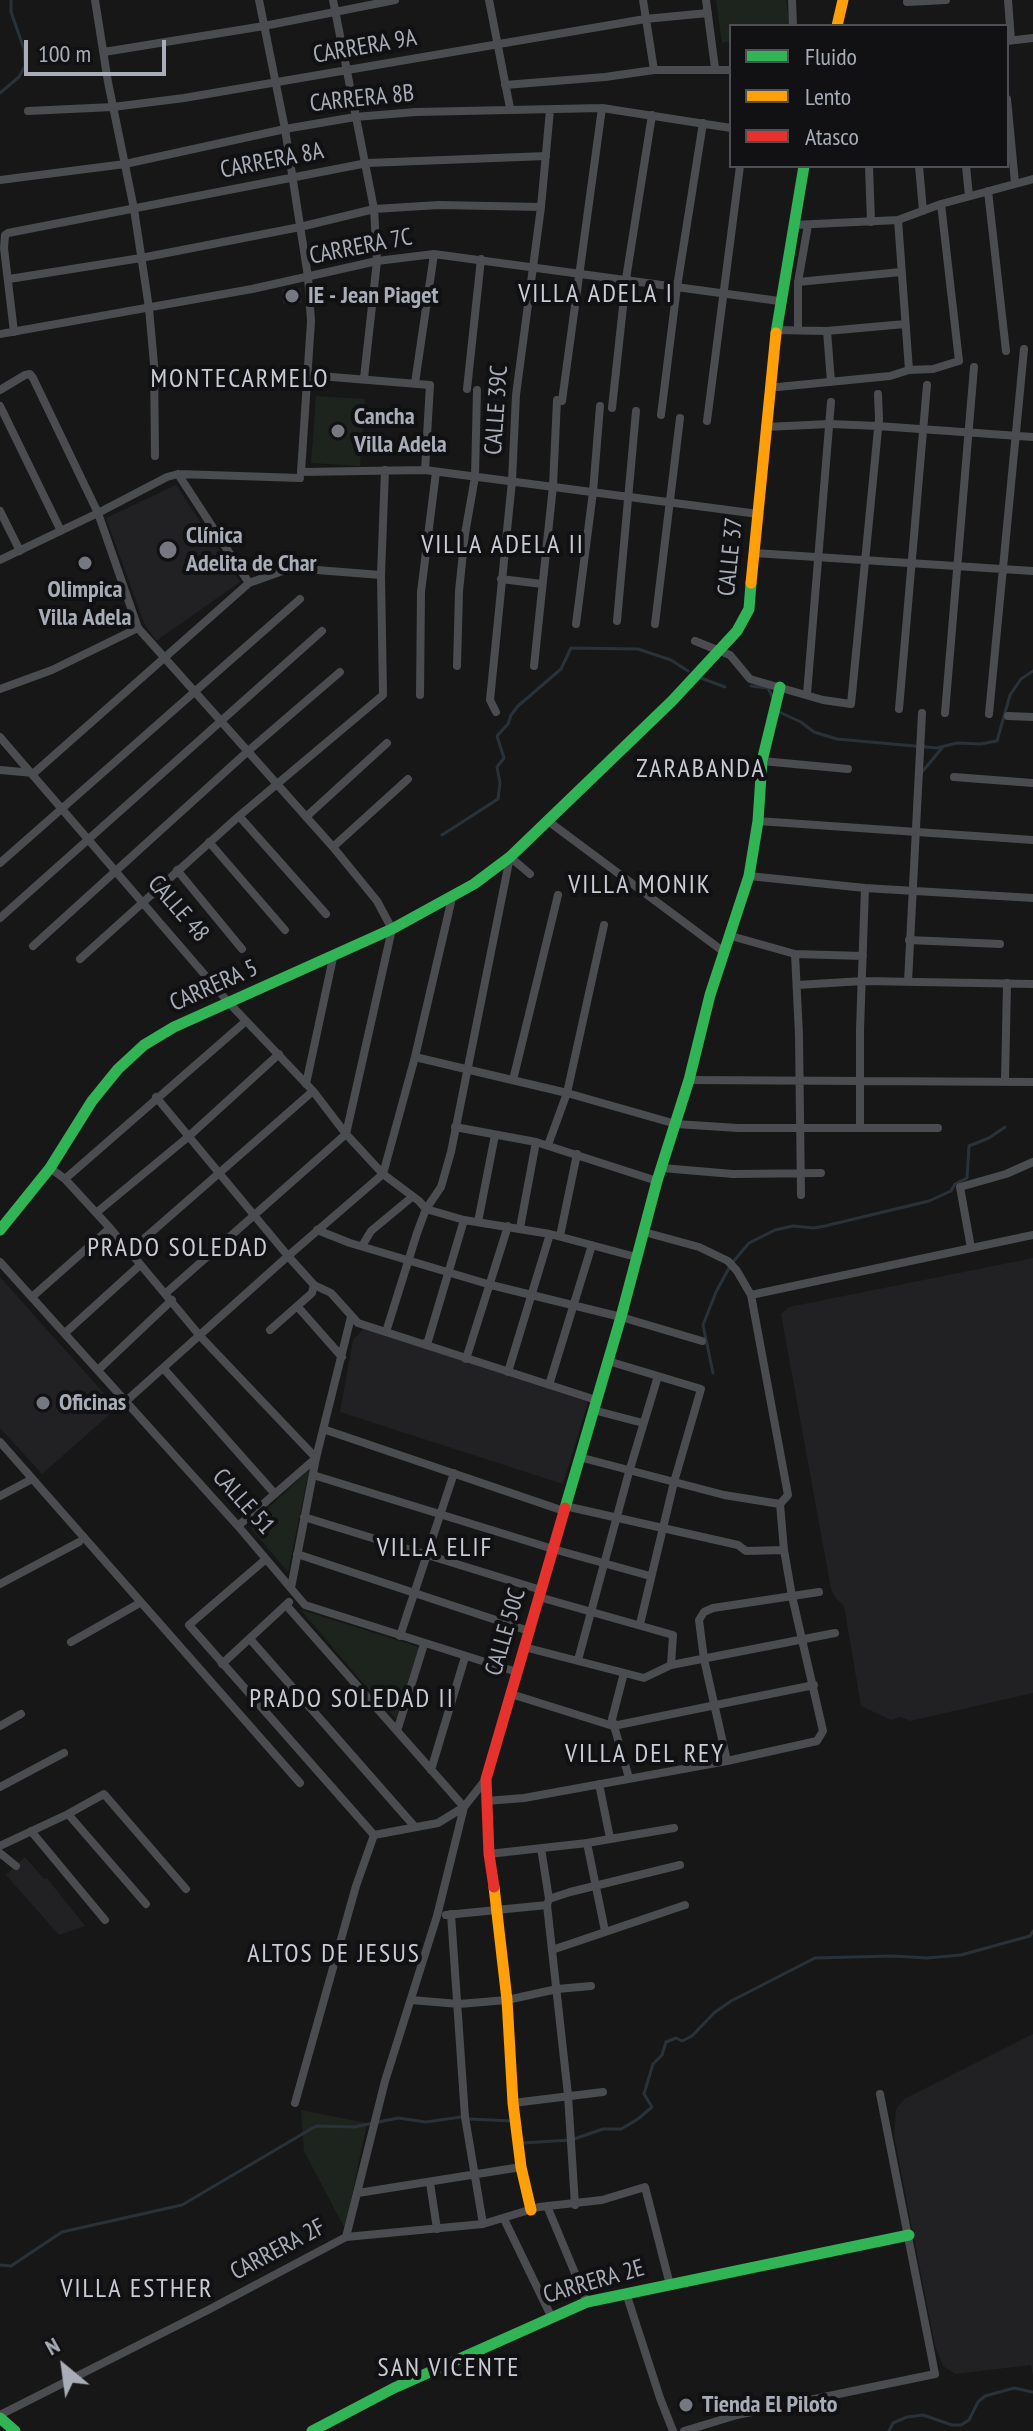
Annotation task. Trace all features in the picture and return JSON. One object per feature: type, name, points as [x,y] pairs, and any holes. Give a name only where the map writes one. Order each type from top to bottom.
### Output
[{"type":"street","points":[[95,0],[149,308],[154,364],[155,456]]},
{"type":"street","points":[[259,0],[285,129],[308,277],[311,321],[300,475]]},
{"type":"street","points":[[333,0],[374,209],[377,261],[364,378]]},
{"type":"street","points":[[104,52],[264,26],[395,0]]},
{"type":"street","points":[[489,0],[510,108]]},
{"type":"street","points":[[643,0],[654,70]]},
{"type":"street","points":[[706,0],[715,68]]},
{"type":"street","points":[[792,0],[793,24]]},
{"type":"street","points":[[837,24],[843,0]]},
{"type":"street","points":[[907,2],[946,0]]},
{"type":"street","points":[[1008,0],[1009,24]]},
{"type":"street","name":"CARRERA 9A","points":[[28,111],[113,107],[275,83],[645,19],[708,13]]},
{"type":"street","points":[[1009,40],[1033,38]]},
{"type":"street","points":[[505,85],[654,70],[729,70]]},
{"type":"street","name":"CARRERA 8B","points":[[0,180],[125,164],[355,117],[510,108],[602,108],[729,128]]},
{"type":"street","points":[[534,666],[559,401],[602,108]]},
{"type":"street","name":"CALLE 39C","points":[[496,712],[490,700],[512,481],[516,395],[541,207],[550,110]]},
{"type":"street","points":[[612,408],[626,279],[652,115]]},
{"type":"street","points":[[1009,120],[1015,183]]},
{"type":"street","points":[[661,415],[703,123]]},
{"type":"street","name":"CARRERA 8A","points":[[9,279],[4,248],[8,233],[367,163],[546,156]]},
{"type":"street","points":[[707,421],[740,168]]},
{"type":"street","name":"CALLE 37","points":[[510,857],[652,721],[721,650],[744,621],[749,609],[775,330],[804,168]]},
{"type":"street","points":[[869,168],[871,222]]},
{"type":"street","points":[[919,168],[923,211]]},
{"type":"street","points":[[966,168],[969,196]]},
{"type":"street","points":[[793,225],[898,220],[941,204],[1033,179]]},
{"type":"street","points":[[988,191],[1006,351]]},
{"type":"street","points":[[778,387],[890,376],[959,361],[941,204]]},
{"type":"street","points":[[14,332],[9,279],[141,258],[374,209],[439,205],[541,207]]},
{"type":"street","points":[[898,220],[909,370]]},
{"type":"street","points":[[798,330],[798,282],[808,225]]},
{"type":"street","points":[[415,383],[434,254]]},
{"type":"street","name":"CARRERA 7C","points":[[0,334],[149,308],[377,261],[434,254],[779,301]]},
{"type":"street","points":[[467,389],[481,259]]},
{"type":"street","points":[[798,282],[901,272]]},
{"type":"street","points":[[775,330],[827,331],[905,324]]},
{"type":"street","points":[[827,331],[831,382]]},
{"type":"street","points":[[989,714],[1024,349]]},
{"type":"street","points":[[945,713],[974,367]]},
{"type":"street","points":[[0,390],[30,374],[98,513],[138,628],[333,847],[377,901],[392,929],[346,1134],[255,1215],[98,1370]]},
{"type":"street","points":[[307,375],[430,385],[425,470]]},
{"type":"street","points":[[899,709],[927,385]]},
{"type":"street","points":[[457,666],[459,591],[475,477],[477,390]]},
{"type":"street","points":[[695,641],[730,655],[750,679],[851,704],[878,426],[878,394]]},
{"type":"street","points":[[807,694],[831,402]]},
{"type":"street","points":[[0,406],[61,531]]},
{"type":"street","points":[[576,624],[593,492],[600,406]]},
{"type":"street","points":[[617,621],[636,411]]},
{"type":"street","points":[[655,624],[680,418]]},
{"type":"street","points":[[765,427],[830,424],[1033,437]]},
{"type":"street","points":[[80,959],[209,842],[383,695],[381,575],[385,470]]},
{"type":"street","points":[[0,560],[178,474],[300,475],[425,470],[758,514]]},
{"type":"street","points":[[420,695],[421,592],[436,472]]},
{"type":"street","points":[[178,474],[249,583]]},
{"type":"street","points":[[0,511],[20,551]]},
{"type":"street","points":[[754,553],[1033,571]]},
{"type":"street","points":[[0,770],[34,773],[249,583],[291,568],[381,575]]},
{"type":"street","points":[[501,579],[542,584]]},
{"type":"street","points":[[0,863],[300,599]]},
{"type":"street","points":[[0,689],[52,670],[138,628]]},
{"type":"street","points":[[0,918],[322,631]]},
{"type":"street","points":[[33,946],[340,672]]},
{"type":"street","name":"CALLE 50C","points":[[531,2210],[521,2167],[513,2103],[507,2000],[489,1854],[486,1779],[621,1317],[657,1181],[689,1080],[710,995],[749,876],[758,821],[762,761],[780,687]]},
{"type":"street","points":[[908,982],[922,713]]},
{"type":"street","points":[[1008,716],[1033,717]]},
{"type":"street","name":"CALLE 48","points":[[0,737],[229,1003],[310,1088],[346,1134],[383,1174],[426,1209]]},
{"type":"street","points":[[306,817],[387,743]]},
{"type":"street","points":[[762,761],[848,769]]},
{"type":"street","points":[[954,777],[1033,783]]},
{"type":"street","points":[[333,847],[408,779]]},
{"type":"street","points":[[239,816],[326,914]]},
{"type":"street","points":[[548,821],[724,952]]},
{"type":"street","points":[[758,821],[1033,840]]},
{"type":"street","points":[[209,842],[285,930]]},
{"type":"street","points":[[386,1332],[426,1209],[441,1187],[468,1071],[510,857],[530,874]]},
{"type":"street","name":"CARRERA 5","points":[[0,1230],[50,1168],[92,1101],[118,1069],[144,1045],[174,1027],[392,929],[452,898],[510,857]]},
{"type":"street","points":[[177,870],[242,949]]},
{"type":"street","points":[[749,876],[865,888],[1033,898]]},
{"type":"street","points":[[860,1127],[865,888]]},
{"type":"street","points":[[513,1080],[558,895]]},
{"type":"street","points":[[125,1402],[383,1174],[415,1057],[452,898]]},
{"type":"street","points":[[548,1145],[567,1093],[604,925]]},
{"type":"street","points":[[731,936],[795,954],[863,956]]},
{"type":"street","points":[[909,940],[1000,944]]},
{"type":"street","points":[[795,954],[801,1195]]},
{"type":"street","points":[[130,1251],[310,1088],[333,958]]},
{"type":"street","points":[[797,985],[863,981],[1033,984]]},
{"type":"street","points":[[1005,1082],[1007,983]]},
{"type":"street","name":"CARRERA 5","points":[[65,1179],[246,1021]]},
{"type":"street","points":[[96,1213],[188,1137],[279,1054]]},
{"type":"street","points":[[415,1057],[567,1093],[676,1124],[738,1128],[938,1128]]},
{"type":"street","points":[[689,1080],[1033,1082]]},
{"type":"street","points":[[156,1097],[288,1256],[314,1285],[331,1293],[358,1323],[549,1385],[643,1423]]},
{"type":"street","points":[[455,1127],[548,1145],[657,1181]]},
{"type":"street","points":[[478,1222],[495,1135]]},
{"type":"street","points":[[520,1228],[536,1142]]},
{"type":"street","points":[[560,1236],[577,1154]]},
{"type":"street","points":[[971,1248],[960,1187],[1006,1174],[1033,1162]]},
{"type":"street","points":[[50,1168],[65,1179],[110,1228],[200,1336],[316,1458]]},
{"type":"street","points":[[662,1168],[733,1174],[821,1173]]},
{"type":"street","points":[[362,1246],[371,1231],[412,1197]]},
{"type":"street","points":[[426,1209],[464,1220],[560,1236],[636,1257]]},
{"type":"street","points":[[424,1344],[428,1341],[464,1220]]},
{"type":"street","points":[[466,1359],[508,1226]]},
{"type":"street","points":[[32,1297],[110,1228]]},
{"type":"street","points":[[317,1230],[491,1285],[621,1317],[702,1341]]},
{"type":"street","points":[[486,1801],[524,1798],[727,1761],[817,1741],[823,1731],[784,1550],[780,1504],[788,1495],[751,1295],[731,1264],[699,1247],[644,1232]]},
{"type":"street","points":[[508,1372],[550,1234]]},
{"type":"street","points":[[751,1295],[1033,1235]]},
{"type":"street","points":[[549,1385],[592,1245]]},
{"type":"street","name":"CALLE 51","points":[[0,1262],[238,1526],[305,1605],[517,1672]]},
{"type":"street","points":[[65,1333],[140,1265]]},
{"type":"street","points":[[270,1330],[312,1293],[314,1285]]},
{"type":"street","points":[[297,1306],[342,1357]]},
{"type":"street","points":[[222,1664],[286,1605],[294,1592],[297,1554],[316,1458],[351,1317]]},
{"type":"street","points":[[608,1361],[701,1389],[674,1482],[640,1624]]},
{"type":"street","points":[[164,1369],[275,1494]]},
{"type":"street","points":[[578,1660],[658,1376]]},
{"type":"street","points":[[323,1429],[565,1509],[738,1545],[746,1551],[784,1550]]},
{"type":"street","points":[[0,1442],[300,1783]]},
{"type":"street","points":[[579,1457],[724,1495],[780,1504]]},
{"type":"street","points":[[238,1526],[316,1458]]},
{"type":"street","points":[[400,1636],[454,1473]]},
{"type":"street","points":[[313,1475],[604,1565],[650,1576]]},
{"type":"street","points":[[0,1496],[32,1479]]},
{"type":"street","points":[[304,1517],[673,1635],[671,1665]]},
{"type":"street","points":[[0,1584],[79,1542]]},
{"type":"street","points":[[297,1554],[529,1631]]},
{"type":"street","points":[[266,1559],[189,1625],[374,1835]]},
{"type":"street","points":[[727,1761],[704,1659],[699,1620],[704,1612],[713,1608],[819,1592]]},
{"type":"street","points":[[71,1642],[138,1604]]},
{"type":"street","points":[[286,1605],[464,1807]]},
{"type":"street","points":[[524,1647],[644,1678],[671,1665],[835,1633]]},
{"type":"street","points":[[250,1639],[415,1827]]},
{"type":"street","points":[[397,1731],[424,1644]]},
{"type":"street","points":[[431,1770],[465,1657]]},
{"type":"street","points":[[624,1673],[612,1719],[629,1778]]},
{"type":"street","points":[[511,1694],[613,1726],[814,1685]]},
{"type":"street","points":[[0,1726],[21,1714]]},
{"type":"street","points":[[0,1787],[64,1753]]},
{"type":"street","points":[[374,1835],[438,1823],[464,1807],[486,1779]]},
{"type":"street","points":[[599,1784],[610,1838]]},
{"type":"street","points":[[0,1846],[104,1794],[186,1889]]},
{"type":"street","points":[[346,2237],[381,2095],[437,1916],[464,1807]]},
{"type":"street","points":[[68,1814],[146,1904]]},
{"type":"street","points":[[489,1854],[587,1843],[674,1828]]},
{"type":"street","points":[[31,1831],[105,1920]]},
{"type":"street","points":[[295,2103],[356,1886],[374,1835]]},
{"type":"street","points":[[587,1843],[605,1931]]},
{"type":"street","points":[[541,1848],[568,2095],[575,2205]]},
{"type":"street","points":[[0,1853],[16,1866]]},
{"type":"street","points":[[437,1916],[548,1902],[680,1865]]},
{"type":"street","points":[[552,1950],[685,1905]]},
{"type":"street","points":[[451,1914],[465,2117],[483,2224]]},
{"type":"street","points":[[411,2000],[459,2004],[507,2000],[557,1989],[591,1986]]},
{"type":"street","points":[[513,2103],[603,2092]]},
{"type":"street","points":[[684,2431],[737,2415],[935,2374],[880,2094]]},
{"type":"street","points":[[358,2193],[521,2167]]},
{"type":"street","points":[[430,2183],[437,2229]]},
{"type":"street","name":"CARRERA 2F","points":[[0,2416],[346,2237],[483,2224],[547,2206],[602,2200],[645,2187],[670,2285]]},
{"type":"street","points":[[547,2206],[587,2302]]},
{"type":"street","points":[[504,2219],[551,2316]]},
{"type":"street","name":"CARRERA 2E","points":[[312,2431],[394,2388],[587,2302],[909,2235]]},
{"type":"street","points":[[626,2293],[673,2431]]},
{"type":"street","points":[[0,2416],[15,2431]]},
{"type":"shaded area","points":[[716,0],[786,0],[790,24],[729,24],[729,41],[722,43]]},
{"type":"shaded area","name":"IE - Jean Piaget","points":[[301,288],[302,303],[283,304],[282,289]]},
{"type":"shaded area","name":"Cancha Villa Adela","points":[[316,396],[365,399],[360,466],[311,463]]},
{"type":"shaded area","name":"Clínica Adelita de Char","points":[[176,485],[240,582],[156,641],[144,623],[106,518]]},
{"type":"shaded area","points":[[1033,1258],[1033,1693],[910,1721],[901,1717],[891,1720],[861,1706],[844,1606],[831,1589],[781,1314],[789,1307]]},
{"type":"shaded area","points":[[0,1277],[117,1408],[42,1474],[0,1428]]},
{"type":"shaded area","points":[[364,1328],[588,1402],[563,1484],[340,1412],[353,1340]]},
{"type":"shaded area","points":[[309,1470],[288,1572],[249,1526]]},
{"type":"shaded area","points":[[301,1610],[419,1647],[396,1719],[362,1682]]},
{"type":"shaded area","points":[[25,1857],[44,1879],[47,1878],[85,1926],[59,1935],[6,1875]]},
{"type":"shaded area","points":[[1033,2034],[1033,2376],[1031,2365],[955,2374],[943,2366],[935,2346],[894,2136],[896,2109],[904,2099]]},
{"type":"shaded area","points":[[301,2110],[367,2123],[345,2229],[304,2151]]},
{"type":"waterway","points":[[0,93],[19,77],[25,66],[24,49],[11,12],[11,0]]},
{"type":"waterway","points":[[442,835],[498,799],[500,783],[497,767],[504,758],[497,736],[518,706],[561,669],[571,648],[638,649],[671,660],[688,671]]},
{"type":"waterway","points":[[779,712],[814,732],[837,739],[937,748],[957,743],[980,744],[997,741],[1010,695],[1021,679],[1033,671]]},
{"type":"waterway","points":[[701,678],[725,687]]},
{"type":"waterway","points":[[751,686],[768,688],[773,698]]},
{"type":"waterway","points":[[922,772],[942,748]]},
{"type":"waterway","points":[[733,1262],[749,1243],[775,1230],[793,1226],[825,1226],[929,1201],[951,1191],[955,1184],[967,1178],[969,1146],[1005,1127]]},
{"type":"waterway","points":[[713,1373],[703,1325],[729,1268]]},
{"type":"waterway","points":[[523,2143],[571,2140],[603,2129],[621,2129],[638,2119],[652,2107],[644,2094],[653,2064],[662,2055],[666,2042],[676,2038],[682,2041],[692,2036],[714,2013],[731,2001],[815,1958],[961,1955],[1030,1936],[1033,1931]]},
{"type":"waterway","points":[[0,2265],[11,2266],[62,2232],[182,2205],[316,2126],[354,2127],[398,2118],[426,2122],[461,2117]]},
{"type":"waterway","points":[[469,2119],[513,2121]]},
{"type":"waterway","points":[[889,2431],[893,2423],[923,2415],[961,2425],[969,2420],[978,2402],[985,2396],[1014,2388],[1032,2392]]},
{"type":"traffic: fast","points":[[776,333],[804,168]]},
{"type":"traffic: fast","points":[[0,1230],[50,1168],[92,1101],[118,1069],[144,1045],[174,1027],[392,929],[474,884],[510,857],[672,701],[737,631],[749,609],[751,583]]},
{"type":"traffic: fast","points":[[565,1508],[657,1181],[689,1080],[710,995],[749,876],[758,821],[762,761],[780,687]]},
{"type":"traffic: fast","points":[[312,2431],[394,2388],[587,2302],[909,2235]]},
{"type":"traffic: fast","points":[[0,2418],[15,2431]]},
{"type":"traffic: slow","points":[[837,24],[843,0]]},
{"type":"traffic: slow","points":[[751,583],[776,333]]},
{"type":"traffic: slow","points":[[494,1887],[507,2000],[513,2103],[521,2167],[531,2210]]},
{"type":"traffic: jam","points":[[494,1887],[489,1854],[486,1779],[565,1508]]},
{"type":"place","name":"IE - Jean Piaget","points":[[292,296]]},
{"type":"place","name":"Cancha Villa Adela","points":[[338,431]]},
{"type":"place","name":"Clínica Adelita de Char","points":[[168,550]]},
{"type":"place","name":"Olimpica Villa Adela","points":[[85,563]]},
{"type":"place","name":"Oficinas","points":[[43,1403]]},
{"type":"place","name":"Tienda El Piloto","points":[[686,2405]]},
{"type":"district","name":"VILLA ADELA I","points":[[596,295]]},
{"type":"district","name":"MONTECARMELO","points":[[240,380]]},
{"type":"district","name":"VILLA ADELA II","points":[[503,546]]},
{"type":"district","name":"ZARABANDA","points":[[701,770]]},
{"type":"district","name":"VILLA MONIK","points":[[640,886]]},
{"type":"district","name":"PRADO SOLEDAD","points":[[178,1249]]},
{"type":"district","name":"VILLA ELIF","points":[[435,1549]]},
{"type":"district","name":"PRADO SOLEDAD II","points":[[352,1700]]},
{"type":"district","name":"VILLA DEL REY","points":[[645,1755]]},
{"type":"district","name":"ALTOS DE JESUS","points":[[334,1955]]},
{"type":"district","name":"VILLA ESTHER","points":[[137,2290]]},
{"type":"district","name":"SAN VICENTE","points":[[449,2369]]}]
